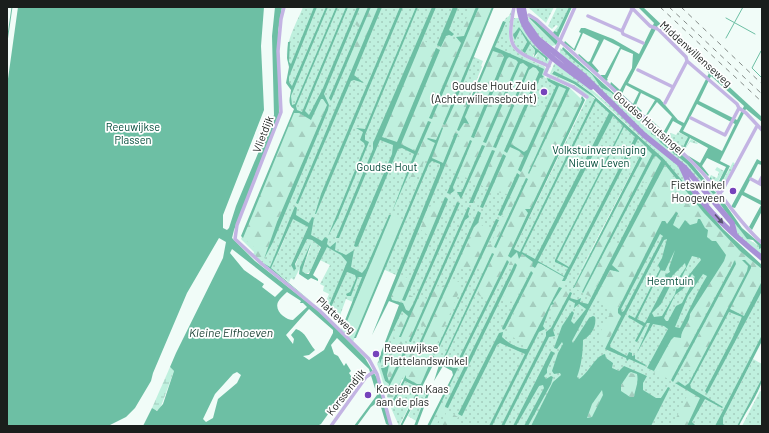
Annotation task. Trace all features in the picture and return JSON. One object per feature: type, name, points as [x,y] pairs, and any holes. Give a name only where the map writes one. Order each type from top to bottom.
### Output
[{"type":"main road","points":[[519,7],[520,17],[527,33],[533,40],[554,55]]},
{"type":"main road","points":[[523,7],[526,22],[533,34],[554,55]]},
{"type":"main road","name":"Goudse Houtsingel","points":[[554,55],[584,76],[644,135],[681,165],[732,223],[735,235]]},
{"type":"main road","name":"Goudse Houtsingel","points":[[681,165],[689,183],[706,205],[735,235],[762,258]]},
{"type":"street","name":"Vlietdijk","points":[[235,239],[237,225],[281,112],[278,51],[281,19],[284,7]]},
{"type":"street","points":[[514,7],[510,36],[516,51],[549,66]]},
{"type":"street","points":[[575,7],[545,74],[573,87],[587,97]]},
{"type":"street","name":"Middenwillenseweg","points":[[622,31],[632,8],[650,26],[658,29],[687,61],[737,104],[762,130]]},
{"type":"street","points":[[529,15],[537,20],[692,162],[720,194],[745,228],[762,244]]},
{"type":"street","points":[[588,16],[622,31],[623,34],[643,43]]},
{"type":"street","points":[[665,104],[687,61]]},
{"type":"street","points":[[638,70],[673,87]]},
{"type":"street","points":[[691,118],[725,136],[742,110]]},
{"type":"street","points":[[706,205],[720,194],[757,126]]},
{"type":"street","points":[[751,179],[760,184],[762,177]]},
{"type":"street","name":"Platteweg","points":[[235,239],[262,264],[320,311],[369,359],[391,426]]},
{"type":"street","name":"Korssendijk","points":[[331,426],[373,372]]},
{"type":"green space","name":"Goudse Hout","points":[[303,7],[493,7],[455,98],[469,104],[506,22],[504,21],[509,16],[513,7],[509,31],[509,39],[512,46],[523,56],[544,66],[546,69],[544,75],[545,78],[548,77],[568,87],[583,101],[512,249],[564,277],[514,249],[588,96],[575,87],[550,74],[554,64],[556,63],[583,82],[679,166],[706,206],[704,208],[664,159],[598,98],[581,85],[553,71],[552,74],[586,91],[645,146],[572,287],[647,146],[718,227],[762,266],[762,338],[717,426],[428,426],[456,371],[433,360],[420,387],[379,369],[377,364],[402,306],[388,299],[398,276],[370,263],[364,276],[349,267],[348,262],[327,310],[324,306],[329,294],[323,291],[324,286],[320,284],[330,265],[320,260],[326,248],[308,235],[310,226],[293,216],[274,264],[293,218],[308,227],[291,265],[295,266],[306,239],[312,240],[321,246],[310,272],[306,274],[302,271],[312,243],[294,280],[291,278],[289,282],[260,261],[262,260],[241,239],[295,110],[290,102],[292,89],[287,82],[290,66],[287,60],[287,52],[290,36]]},
{"type":"green space","points":[[362,7],[368,7],[359,28],[355,24]]},
{"type":"green space","points":[[370,7],[378,7],[352,70],[346,68]]},
{"type":"green space","points":[[471,7],[476,7],[464,36],[461,37],[459,36]]},
{"type":"green space","points":[[479,7],[492,7],[443,124],[445,125],[456,100],[467,105],[459,131],[462,124],[469,124],[465,117],[493,51],[502,54],[504,57],[471,136],[474,138],[507,59],[509,57],[516,60],[520,64],[523,63],[528,67],[496,148],[529,70],[533,67],[539,72],[504,151],[507,153],[510,146],[524,156],[518,170],[521,171],[559,85],[566,89],[528,173],[531,173],[570,88],[582,100],[530,209],[528,208],[529,213],[508,256],[511,257],[517,252],[519,254],[518,259],[522,254],[534,262],[532,266],[535,267],[538,263],[564,277],[565,281],[562,287],[570,291],[557,316],[549,314],[559,287],[527,349],[527,346],[508,334],[507,329],[533,272],[529,273],[514,303],[507,303],[503,299],[503,294],[517,265],[509,265],[507,260],[489,297],[484,298],[478,295],[478,288],[494,254],[492,253],[475,287],[482,272],[477,268],[488,245],[491,244],[520,175],[516,173],[507,194],[491,191],[506,156],[503,155],[488,189],[481,185],[495,151],[493,150],[477,184],[471,180],[470,178],[484,146],[482,145],[467,178],[459,174],[472,141],[470,140],[456,172],[445,166],[458,135],[456,133],[443,163],[432,158],[442,127],[436,140],[431,138],[427,139],[435,143],[430,155],[427,155],[413,186],[408,183],[421,152],[419,151],[427,133],[428,121],[416,150],[400,144],[440,50],[436,49],[397,142],[382,136],[422,40],[440,49],[446,37],[455,43],[458,38],[461,43],[429,118],[432,119]],"holes":[[[525,178],[528,180],[494,247]]]},
{"type":"green space","points":[[529,7],[554,7],[546,23],[529,8]]},
{"type":"green space","points":[[557,7],[569,7],[557,33],[554,31],[558,26],[556,25],[552,29],[548,26]]},
{"type":"green space","points":[[527,17],[556,45],[552,46],[540,37],[531,26]]},
{"type":"green space","points":[[514,18],[519,18],[529,38],[550,57],[548,64],[530,57],[518,49],[513,38]],"holes":[[[519,28],[532,45],[548,60],[546,62],[542,55],[538,52],[536,57],[533,56],[535,50],[529,44],[526,51],[522,51],[527,42],[520,30],[515,32]]]},
{"type":"green space","points":[[479,42],[474,57],[483,61],[482,67],[468,101],[457,97]]},
{"type":"green space","points":[[560,48],[576,60],[579,65],[590,72],[603,88],[607,89],[614,96],[615,100],[651,130],[652,134],[657,137],[660,142],[687,164],[713,194],[716,191],[717,193],[710,196],[560,53]]},
{"type":"green space","points":[[321,99],[323,99],[327,105],[277,222],[264,259],[260,261],[253,254],[256,249],[243,238],[249,221],[294,113],[299,113],[312,120]]},
{"type":"green space","points":[[530,102],[546,109],[527,150],[524,152],[511,144]]},
{"type":"green space","points":[[678,132],[688,137],[685,148],[691,139],[698,143],[690,142],[683,152],[667,136],[671,133],[676,135]]},
{"type":"green space","points":[[648,148],[652,153],[650,158],[582,292],[574,288]]},
{"type":"green space","points":[[656,156],[661,161],[651,182],[640,183]]},
{"type":"green space","points":[[733,162],[735,164],[720,191],[709,179],[711,175],[717,178],[719,172],[715,170],[717,167],[724,171],[717,183],[711,178],[719,188]]},
{"type":"green space","points":[[665,165],[704,213],[740,251],[762,269],[762,281],[743,315],[730,309],[751,267],[745,260],[743,262],[748,266],[747,271],[695,373],[682,366],[736,264],[733,261],[671,380],[647,369],[654,371],[674,336],[679,339],[690,318],[690,314],[711,280],[712,241],[707,236],[700,219],[698,219],[697,223],[690,225],[686,220],[679,230],[673,226],[678,214],[672,216],[667,224],[662,221],[618,308],[621,316],[606,345],[597,338],[611,312],[605,304],[595,299],[610,270],[619,273],[612,265]]},
{"type":"green space","points":[[721,197],[728,206],[721,198],[719,202],[743,233],[749,240],[759,246],[760,249],[762,248],[762,255],[738,235],[716,200]]},
{"type":"green space","points":[[432,203],[442,205],[429,236],[420,229]]},
{"type":"green space","points":[[391,215],[403,220],[353,342],[340,330],[346,324]]},
{"type":"green space","points":[[478,223],[491,231],[474,267],[465,270],[456,267]]},
{"type":"green space","points":[[612,239],[618,245],[591,297],[583,293]]},
{"type":"green space","points":[[347,272],[356,275],[349,296],[358,277],[361,276],[363,278],[353,302],[346,299],[338,321],[329,312]]},
{"type":"green space","points":[[400,275],[410,279],[403,300],[405,301],[408,294],[415,298],[409,311],[405,309],[403,303],[390,298]]},
{"type":"green space","points":[[451,279],[459,282],[460,290],[433,353],[420,347]]},
{"type":"green space","points":[[445,285],[426,328],[419,323],[433,290],[435,287]]},
{"type":"green space","points":[[424,298],[427,299],[409,342],[393,337],[400,320],[406,314],[408,316],[399,337],[401,338],[416,302]]},
{"type":"green space","points":[[396,339],[434,356],[421,384],[417,384],[404,375],[390,406],[379,369],[386,363]],"holes":[[[407,345],[409,345],[388,389],[389,384],[385,381],[382,370],[388,364],[387,375],[389,381]]]},
{"type":"green space","points":[[753,359],[762,364],[762,378],[737,426],[727,426],[723,424],[723,418]]},
{"type":"green space","points":[[170,367],[174,371],[160,409],[155,411],[152,408]]},
{"type":"green space","points":[[629,373],[637,374],[634,397],[630,397],[621,391],[621,385]]},
{"type":"green space","points":[[405,381],[418,389],[399,426],[391,408]]},
{"type":"green space","points":[[602,390],[603,395],[592,417],[587,418],[592,404]]},
{"type":"green space","points":[[687,391],[700,397],[700,400],[687,426],[672,426],[687,396]]},
{"type":"green space","points":[[760,391],[762,392],[762,426],[742,426]]},
{"type":"green space","points":[[420,392],[426,394],[416,421],[408,416]]},
{"type":"green space","points":[[440,407],[444,409],[436,426],[430,426]]},
{"type":"green space","points":[[447,411],[458,417],[453,426],[440,426]]},
{"type":"water","name":"Reeuwijkse Plassen","points":[[18,7],[264,7],[261,46],[264,110],[223,215],[223,228],[227,230],[274,115],[272,36],[275,7],[282,7],[278,32],[279,115],[232,238],[255,261],[321,313],[365,358],[377,378],[390,426],[386,424],[378,402],[371,407],[357,426],[354,426],[377,395],[369,369],[337,338],[331,345],[334,354],[338,356],[344,366],[346,363],[351,371],[349,373],[353,379],[321,424],[317,426],[143,426],[152,408],[157,411],[163,404],[174,371],[170,367],[223,258],[226,242],[219,238],[187,293],[151,381],[135,408],[126,417],[108,426],[7,426],[7,86]],"holes":[[[232,249],[283,289],[275,297],[262,287],[264,284],[244,270],[230,253]],[[287,292],[307,307],[293,320],[290,320],[279,312],[277,305]],[[309,309],[333,330],[333,333],[324,350],[309,360],[303,356],[309,355],[315,350],[305,335],[296,329],[291,335],[294,339],[293,344],[286,335]],[[237,372],[241,375],[237,383],[218,399],[213,418],[206,422],[203,419],[215,394],[233,374]]]},
{"type":"water","points":[[314,7],[317,7],[289,77],[289,82],[292,86],[326,7],[328,7],[291,96],[292,105],[295,104],[336,7],[338,7],[296,106],[297,110],[302,112],[346,7],[348,7],[305,111],[309,115],[323,88],[357,7],[360,7],[324,94],[329,105],[328,110],[273,242],[264,259],[277,222],[327,105],[323,99],[321,99],[311,120],[299,113],[294,113],[243,238],[241,236],[294,109],[290,105],[291,90],[286,83],[289,67],[287,58],[288,42],[290,42],[289,62],[291,64]]},
{"type":"water","points":[[368,7],[371,7],[331,101],[329,98]]},
{"type":"water","points":[[378,7],[382,7],[354,75],[364,83],[354,80],[351,81],[298,204],[296,203]]},
{"type":"water","points":[[400,7],[403,7],[315,214],[321,194]]},
{"type":"water","points":[[416,7],[418,7],[365,135],[365,140],[369,142],[338,218],[328,236],[365,146],[360,140],[363,132],[356,128],[365,129]]},
{"type":"water","points":[[432,7],[436,7],[382,137],[397,142],[436,48],[440,50],[401,144],[415,151],[428,121],[431,122],[392,212],[414,154],[402,148],[398,149],[358,246],[356,247],[354,246],[356,239],[392,154],[393,145],[380,140],[339,238],[336,238],[373,149],[373,143]]},
{"type":"water","points":[[453,7],[458,7],[449,30],[454,34],[452,36],[446,36],[441,47],[437,45]]},
{"type":"water","points":[[476,7],[479,7],[432,119],[429,118],[461,43],[456,37],[464,36]]},
{"type":"water","points":[[492,7],[494,7],[457,98],[469,102],[503,21],[506,22],[495,47],[544,69],[542,75],[544,77],[540,78],[511,144],[524,152],[527,150],[556,86],[548,81],[547,78],[570,88],[529,174],[528,173],[566,89],[559,86],[521,172],[518,170],[524,156],[519,151],[510,147],[507,153],[504,151],[539,72],[536,68],[533,67],[529,70],[496,148],[493,147],[528,67],[523,63],[520,64],[486,143],[483,142],[518,62],[516,60],[509,57],[507,59],[474,138],[471,137],[504,57],[502,54],[493,51],[465,117],[469,124],[464,123],[459,131],[457,130],[467,105],[456,101],[445,125],[443,124]]},
{"type":"water","points":[[569,7],[572,7],[558,38],[553,33],[554,31],[557,32]]},
{"type":"water","points":[[638,7],[643,7],[686,48],[703,57],[703,59],[697,57],[762,117],[762,122],[746,109],[720,161],[730,166],[719,188],[710,179],[710,177],[716,183],[719,181],[726,167],[707,158],[702,166],[709,175],[708,176],[687,155],[700,163],[708,148],[690,138],[685,148],[683,147],[688,137],[679,132],[682,126],[673,121],[666,134],[672,140],[671,142],[663,133],[672,117],[657,102],[647,116],[661,129],[660,130],[644,115],[646,115],[655,100],[641,93],[636,105],[642,111],[640,113],[610,85],[611,82],[620,90],[632,68],[633,54],[621,49],[607,79],[608,80],[606,81],[600,75],[605,75],[620,47],[604,39],[592,63],[599,71],[597,73],[578,55],[579,54],[588,62],[590,61],[599,41],[583,33],[575,51],[564,43],[565,41],[574,49],[581,33],[579,32],[581,28],[585,28],[613,39],[639,54],[654,23]],"holes":[[[658,25],[709,73],[684,123],[678,120],[660,99],[628,83]],[[711,76],[744,106],[737,120],[699,101]],[[626,85],[639,92],[633,104],[622,94]],[[697,104],[735,124],[722,151],[683,131]]]},
{"type":"water","points":[[528,17],[534,19],[558,41],[556,45]]},
{"type":"water","points":[[519,27],[532,45],[548,58],[546,62],[545,58],[538,52],[534,57],[535,50],[530,44],[525,53],[522,51],[527,42],[520,30],[515,40],[513,35]]},
{"type":"water","points":[[563,47],[691,163],[716,193],[713,194],[687,164],[660,142],[657,137],[651,134],[651,130],[615,100],[612,93],[602,88],[591,73],[565,52],[562,49]]},
{"type":"water","points":[[554,71],[576,82],[591,93],[664,159],[723,229],[762,265],[762,269],[740,251],[704,213],[665,165],[612,265],[620,272],[610,270],[572,341],[573,343],[589,318],[593,316],[595,317],[595,324],[593,330],[589,336],[583,340],[582,359],[577,377],[579,379],[601,355],[605,354],[606,358],[613,363],[612,368],[619,371],[624,366],[647,376],[643,383],[643,390],[656,398],[661,398],[668,387],[670,388],[651,426],[531,426],[553,382],[561,375],[560,373],[554,374],[552,371],[558,353],[563,344],[562,342],[557,349],[554,348],[562,326],[572,311],[574,313],[571,321],[574,324],[586,309],[579,304],[574,308],[575,303],[569,300],[553,330],[555,336],[549,337],[504,426],[501,426],[546,336],[546,332],[551,328],[570,292],[572,293],[570,298],[577,300],[581,298],[580,302],[588,304],[661,161],[656,156],[654,157],[583,293],[582,292],[652,154],[647,149],[573,288],[645,146],[638,139],[565,281],[562,281],[564,277],[541,264],[538,263],[535,268],[532,266],[533,262],[522,254],[519,259],[517,252],[511,258],[508,256],[528,213],[525,209],[530,209],[582,100],[582,96],[585,100],[514,249],[520,252],[595,98],[574,84],[552,74]],"holes":[[[596,101],[609,113],[535,259],[522,252]],[[613,116],[623,126],[555,260],[555,262],[568,268],[564,276],[538,261]],[[624,127],[635,137],[569,267],[557,260]],[[631,372],[637,374],[634,397],[630,397],[621,391],[621,385],[629,373]],[[602,390],[603,395],[592,417],[587,418],[592,404]]]},
{"type":"water","points":[[442,127],[443,128],[432,158],[443,163],[455,133],[458,134],[391,297],[392,300],[403,303],[406,310],[409,311],[413,304],[457,202],[460,203],[401,337],[399,337],[408,316],[402,311],[387,343],[380,364],[379,358],[399,305],[389,301],[372,335],[440,164],[432,161],[429,164],[356,338],[354,338],[435,143],[427,139],[436,140]]},
{"type":"water","points":[[470,140],[472,141],[453,187],[454,191],[450,194],[447,193]]},
{"type":"water","points":[[482,145],[485,146],[461,199],[457,192],[462,191]]},
{"type":"water","points":[[492,150],[495,151],[473,203],[469,203]]},
{"type":"water","points":[[503,154],[506,156],[483,208],[480,207]]},
{"type":"water","points":[[757,159],[762,162],[762,165],[758,164],[744,192],[762,201],[762,211],[752,230],[749,227],[761,205],[742,195],[735,208],[731,207]]},
{"type":"water","points":[[517,173],[520,175],[501,216],[498,215]]},
{"type":"water","points":[[526,178],[528,179],[496,248],[494,247]]},
{"type":"water","points":[[445,197],[448,199],[447,202],[405,301],[402,300]]},
{"type":"water","points":[[721,198],[742,228],[762,245],[762,248],[759,249],[759,246],[753,240],[747,239],[721,205],[718,200]]},
{"type":"water","points":[[295,206],[297,208],[296,215],[309,223],[312,217],[314,218],[311,235],[322,241],[325,237],[328,239],[327,244],[330,247],[336,242],[335,250],[346,255],[354,250],[351,267],[362,273],[366,268],[389,215],[391,215],[346,324],[344,323],[362,277],[358,277],[351,296],[347,296],[346,294],[350,292],[356,278],[355,275],[347,272],[329,312],[327,310],[347,262],[341,255],[327,247],[313,275],[318,279],[318,281],[311,278],[308,280],[299,274],[300,267],[311,243],[302,271],[309,274],[321,247],[312,240],[307,239],[295,264],[296,269],[294,270],[291,265],[308,227],[293,219],[271,268],[314,304],[263,263],[270,267]]},
{"type":"water","points":[[468,207],[470,208],[468,214],[469,217],[465,220],[410,342],[409,341]]},
{"type":"water","points":[[478,211],[481,213],[478,223],[474,227],[420,347],[418,346]]},
{"type":"water","points":[[676,212],[678,213],[673,225],[679,229],[685,220],[690,225],[697,223],[698,219],[700,219],[705,228],[708,230],[707,237],[712,241],[716,241],[726,255],[724,261],[690,314],[681,338],[674,337],[671,340],[654,371],[647,368],[668,329],[664,326],[653,324],[637,353],[650,323],[647,323],[637,342],[635,341],[643,326],[628,317],[629,315],[635,318],[660,269],[658,265],[662,258],[667,239],[664,240],[610,345],[610,347],[627,356],[629,352],[632,353],[632,356],[635,355],[635,359],[646,365],[645,366],[629,359],[627,361],[626,358],[605,349],[621,316],[618,313],[618,309],[662,221],[665,221],[667,224]],"holes":[[[660,234],[663,236],[624,311],[622,312],[621,309]],[[675,250],[669,268],[670,272],[665,275],[667,281],[645,323],[637,319],[661,270],[665,271]],[[692,256],[700,258],[701,260],[678,289],[676,289],[675,294],[662,316],[654,317],[652,313],[661,304],[672,282],[672,276],[685,263],[686,267],[680,276],[677,287]],[[692,274],[695,277],[682,303],[676,306],[668,321],[666,321],[664,318],[675,295],[684,288]],[[703,274],[707,276],[680,328],[675,327],[688,296]]]},
{"type":"water","points":[[496,219],[499,220],[436,354],[439,344]]},
{"type":"water","points":[[492,253],[494,254],[445,358],[444,357]]},
{"type":"water","points":[[507,260],[509,262],[459,364],[460,356]]},
{"type":"water","points":[[735,260],[736,264],[673,382],[671,380]]},
{"type":"water","points":[[742,260],[745,260],[751,268],[730,309],[744,316],[762,281],[762,291],[707,394],[705,391],[742,317],[729,312],[690,385],[691,388],[723,407],[722,408],[705,399],[692,422],[696,426],[687,426],[700,398],[675,383],[679,382],[685,386],[689,383],[747,271],[748,266]]},
{"type":"water","points":[[515,263],[517,265],[515,270],[448,408],[445,407],[446,404]]},
{"type":"water","points":[[531,271],[533,273],[505,329],[503,330],[502,328]]},
{"type":"water","points":[[559,287],[562,288],[553,302],[554,304],[551,305],[543,326],[545,329],[539,332],[492,426],[489,426],[525,354],[500,343],[497,345],[462,416],[458,414],[499,333],[503,332],[502,337],[517,347],[527,349]]},
{"type":"water","points":[[762,335],[762,341],[723,418],[723,424],[727,426],[715,426]]},
{"type":"water","points":[[407,345],[410,345],[388,389],[389,384],[385,381],[381,368],[389,365],[387,375],[389,381]]},
{"type":"water","points":[[551,351],[555,353],[547,369],[547,373],[544,376],[546,379],[551,376],[553,377],[551,384],[528,426],[524,426],[544,388],[543,385],[539,386],[516,426],[513,426]]},
{"type":"water","points":[[433,356],[440,362],[443,360],[444,363],[453,368],[458,368],[430,426],[427,426],[453,375],[452,371],[443,366],[434,381],[439,365],[437,363],[434,363],[421,389],[427,392],[432,386],[417,426],[414,426],[426,395],[420,392],[402,426],[400,426],[418,389],[417,387],[405,381],[393,404],[391,403],[406,375],[406,378],[417,384],[421,384]]},
{"type":"water","points":[[762,378],[756,395],[739,426],[737,426]]},
{"type":"waterway","points":[[7,42],[12,7]]},
{"type":"waterway","points":[[726,38],[743,7]]},
{"type":"waterway","points":[[726,18],[755,34]]},
{"type":"waterway","points":[[761,51],[752,68],[762,78]]},
{"type":"railway","points":[[660,7],[762,102]]},
{"type":"railway","points":[[669,7],[762,94]]},
{"type":"railway","points":[[681,7],[762,84]]},
{"type":"place","name":"Goudse Hout Zuid (Achterwillensebocht)","points":[[544,92]]},
{"type":"place","name":"Fietswinkel Hoogeveen","points":[[733,191]]},
{"type":"place","name":"Reeuwijkse Plattelandswinkel","points":[[376,354]]},
{"type":"place","name":"Koeien en Kaas aan de plas","points":[[368,395]]},
{"type":"park label","name":"Volkstuinvereniging Nieuw Leven","points":[[599,156]]},
{"type":"park label","name":"Heemtuin","points":[[670,281]]},
{"type":"water label","name":"Kleine Elfhoeven","points":[[231,333]]}]
